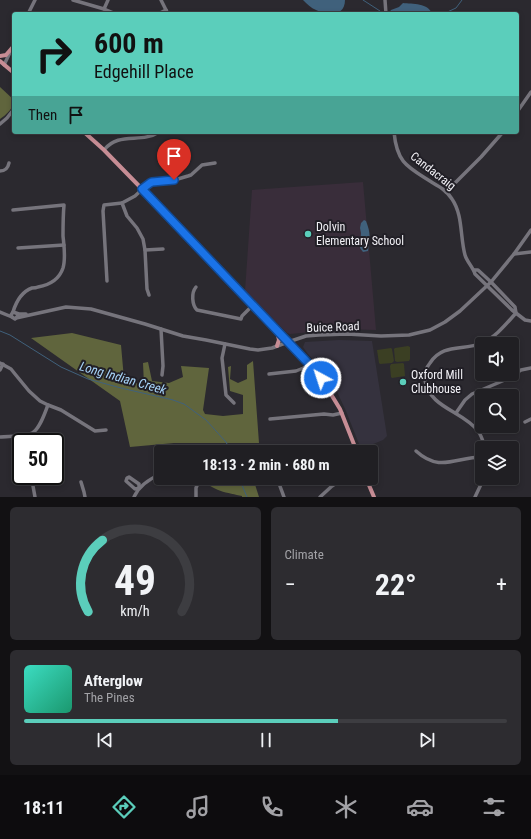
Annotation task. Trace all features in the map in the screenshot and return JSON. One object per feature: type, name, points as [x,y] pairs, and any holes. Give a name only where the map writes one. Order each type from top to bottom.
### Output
[{"type":"main road","points":[[0,56],[6,55],[12,47]]},
{"type":"main road","points":[[0,61],[12,71]]},
{"type":"main road","points":[[86,134],[142,189],[312,368],[334,398],[342,413],[354,445]]},
{"type":"main road","points":[[276,346],[279,339],[277,330]]},
{"type":"main road","points":[[369,485],[374,497]]},
{"type":"street","points":[[29,12],[35,0]]},
{"type":"street","points":[[73,0],[111,12]]},
{"type":"street","points":[[104,9],[108,0]]},
{"type":"street","points":[[161,0],[166,10],[162,12]]},
{"type":"street","points":[[385,0],[386,12]]},
{"type":"street","points":[[4,65],[12,48]]},
{"type":"street","points":[[519,109],[531,92]]},
{"type":"street","points":[[0,124],[8,118],[12,112]]},
{"type":"street","points":[[104,150],[110,144],[118,140],[148,137],[156,134]]},
{"type":"street","name":"Candacraig","points":[[394,134],[397,150],[405,164],[446,192],[453,200],[457,210],[463,248],[466,258],[475,274],[516,313]]},
{"type":"street","points":[[446,192],[481,157],[501,134]]},
{"type":"street","points":[[0,171],[5,170],[9,163]]},
{"type":"street","points":[[108,281],[103,211],[104,206],[122,203],[135,196],[151,182],[174,180],[189,175],[202,165],[215,163]]},
{"type":"street","points":[[122,203],[127,216],[141,235],[145,250],[147,289],[149,295]]},
{"type":"street","points":[[13,210],[64,205],[64,263],[60,275],[53,282],[32,288],[19,298],[16,305],[15,314]]},
{"type":"street","name":"Buice Road","points":[[0,312],[6,314],[29,315],[66,307],[91,308],[183,336],[258,350],[267,349],[306,336],[347,334],[393,336],[409,335],[439,326],[452,318],[491,282],[531,230]]},
{"type":"street","points":[[18,248],[64,245]]},
{"type":"street","points":[[145,250],[163,249]]},
{"type":"street","points":[[514,254],[531,252]]},
{"type":"street","name":"Candacraig","points":[[474,270],[478,270],[491,282],[515,307],[516,313]]},
{"type":"street","points":[[196,287],[194,290],[193,302],[194,307],[197,310],[241,319],[253,305]]},
{"type":"street","points":[[483,441],[477,430],[466,420],[436,401],[428,390],[425,371],[428,364],[435,356],[450,349],[474,346],[487,340],[496,334],[516,313],[525,320],[531,321]]},
{"type":"street","points":[[161,329],[162,375]]},
{"type":"street","points":[[225,344],[222,358],[226,395],[234,403]]},
{"type":"street","points":[[303,368],[304,359]]},
{"type":"street","points":[[0,370],[1,363]]},
{"type":"street","points":[[1,363],[15,374],[40,401],[62,410],[95,431],[106,430]]},
{"type":"street","points":[[269,374],[296,371],[309,367],[312,368]]},
{"type":"street","points":[[456,413],[465,400],[472,394],[501,382],[521,370],[531,368]]},
{"type":"street","points":[[0,437],[33,434],[48,405]]},
{"type":"street","points":[[270,419],[324,414],[333,415],[342,413]]},
{"type":"street","points":[[525,422],[531,419]]},
{"type":"street","points":[[416,451],[430,461],[443,463],[475,457]]},
{"type":"street","points":[[134,497],[146,482],[154,478]]},
{"type":"street","points":[[81,482],[85,497]]},
{"type":"street","points":[[196,497],[197,485]]},
{"type":"street","points":[[280,485],[284,497]]},
{"type":"street","points":[[320,497],[333,485]]},
{"type":"street","points":[[476,497],[481,485]]},
{"type":"street","points":[[33,486],[35,497]]},
{"type":"shaded area","name":"Dolvin Elementary School","points":[[363,182],[376,330],[343,329],[290,334],[287,333],[245,291],[252,190]]},
{"type":"shaded area","points":[[339,340],[372,341],[387,436],[383,440],[371,445],[359,445],[332,381],[303,347],[305,342]]},
{"type":"green space","points":[[0,87],[12,98],[12,106],[0,119]]},
{"type":"green space","points":[[72,333],[121,345],[124,379],[144,385],[143,363],[148,362],[152,381],[169,383],[183,377],[181,366],[209,368],[203,410],[205,414],[223,416],[243,414],[243,395],[230,391],[228,367],[231,366],[230,379],[238,383],[247,379],[247,365],[253,361],[259,443],[174,443],[130,447],[120,401],[31,338]]},
{"type":"green space","points":[[408,346],[410,347],[409,361],[395,361],[394,349]]},
{"type":"green space","points":[[391,348],[394,361],[392,363],[380,364],[377,350]]},
{"type":"green space","points":[[403,363],[405,376],[392,378],[391,364]]},
{"type":"green space","points":[[209,485],[255,485],[259,497],[242,497],[220,491]]},
{"type":"water","points":[[303,0],[345,0],[342,10],[339,12],[320,12],[309,6]]},
{"type":"water","points":[[403,3],[415,4],[424,6],[431,12],[390,12]]},
{"type":"water","points":[[364,220],[368,225],[370,239],[368,251],[363,252],[360,248],[360,228],[361,223]]},
{"type":"waterway","points":[[363,0],[380,11]]},
{"type":"waterway","points":[[447,12],[456,8],[462,0]]},
{"type":"waterway","name":"Long Indian Creek","points":[[0,331],[10,335],[61,367],[88,379],[184,404],[206,420],[228,445]]},
{"type":"waterway","name":"Long Indian Creek","points":[[242,485],[247,497]]},
{"type":"place","name":"Dolvin Elementary School","points":[[308,234]]},
{"type":"place","name":"Oxford Mill Clubhouse","points":[[403,382]]},
{"type":"route","points":[[174,180],[152,182],[142,189],[321,378]]}]
